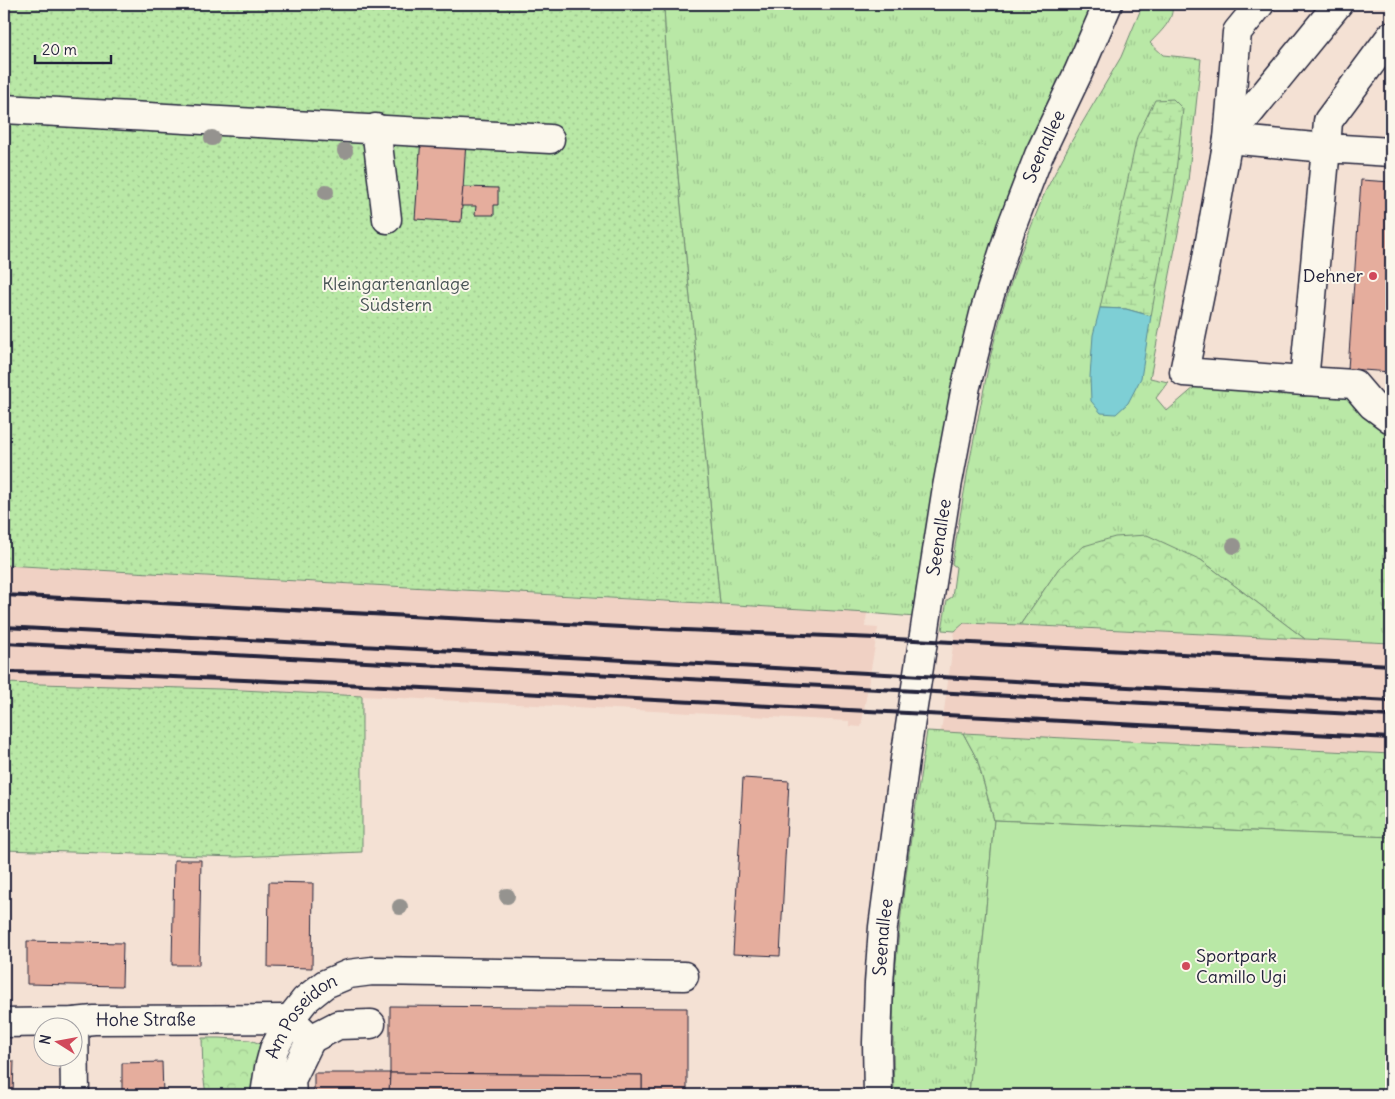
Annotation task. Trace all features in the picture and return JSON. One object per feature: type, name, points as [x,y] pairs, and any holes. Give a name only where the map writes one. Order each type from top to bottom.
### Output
[{"type":"main road","name":"Seenallee","points":[[878,1095],[876,1043],[883,927],[901,788],[929,602],[947,488],[966,386],[985,310],[1011,228],[1039,155],[1108,4]]},
{"type":"main road","points":[[1260,4],[1237,32],[1228,140],[1184,372],[1354,384],[1372,405],[1391,419]]},
{"type":"main road","points":[[1228,140],[1338,4]]},
{"type":"main road","points":[[1304,381],[1328,121],[1391,36]]},
{"type":"main road","points":[[4,109],[550,138]]},
{"type":"main road","points":[[376,128],[387,219]]},
{"type":"main road","points":[[1228,140],[1391,152]]},
{"type":"main road","name":"Am Poseidon","points":[[265,1095],[274,1049],[290,1019],[305,1000],[325,984],[348,974],[372,971],[684,976]]},
{"type":"main road","points":[[290,1019],[311,1039]]},
{"type":"main road","name":"Hohe Straße","points":[[82,1021],[290,1019]]},
{"type":"main road","name":"Hohe Straße","points":[[4,1023],[32,1023]]},
{"type":"main road","points":[[292,1095],[291,1080],[311,1039],[338,1024],[371,1024]]},
{"type":"main road","points":[[75,1066],[75,1095]]},
{"type":"shaded area","points":[[4,565],[867,613],[865,627],[878,628],[861,727],[849,726],[849,721],[221,689],[4,683]]},
{"type":"shaded area","points":[[964,623],[1391,643],[1391,754],[941,732],[955,631]]},
{"type":"green space","name":"Kleingartenanlage Südstern","points":[[4,4],[664,4],[666,54],[720,604],[4,565]]},
{"type":"green space","points":[[664,4],[1108,4],[1011,228],[927,618],[720,604],[666,54]]},
{"type":"green space","points":[[1143,4],[1172,4],[1169,20],[1150,43],[1163,55],[1201,59],[1188,181],[1150,378],[1168,382],[1156,398],[1167,411],[1210,374],[1354,384],[1391,419],[1391,643],[1305,639],[1201,560],[1059,568],[1020,625],[964,623],[955,631],[942,630],[947,600],[952,597],[956,567],[952,564],[968,469],[990,358],[1002,311],[1021,252],[1045,192],[1071,142],[1121,57]]},
{"type":"green space","points":[[1173,99],[1183,109],[1174,189],[1151,316],[1126,309],[1100,308],[1137,137],[1155,100]]},
{"type":"green space","points":[[1147,535],[1201,560],[1305,639],[1020,625],[1059,568],[1084,546],[1115,537]]},
{"type":"green space","points":[[4,683],[221,689],[362,696],[362,852],[237,857],[4,850]]},
{"type":"green space","points":[[927,731],[963,733],[977,759],[994,820],[969,1095],[894,1095],[893,1019],[895,973],[913,821]]},
{"type":"green space","points":[[963,733],[1391,754],[1391,837],[994,820],[977,759]]},
{"type":"green space","name":"Sportpark Camillo Ugi","points":[[994,820],[1391,837],[1391,1095],[969,1095]]},
{"type":"green space","points":[[202,1038],[250,1040],[274,1049],[265,1095],[206,1095]]},
{"type":"water","points":[[1100,308],[1126,309],[1151,316],[1141,378],[1128,403],[1116,414],[1101,413],[1091,401],[1090,377],[1093,335]]},
{"type":"building","points":[[421,138],[466,141],[461,222],[415,219]]},
{"type":"building","name":"Dehner","points":[[1361,180],[1391,182],[1391,372],[1348,369]]},
{"type":"building","points":[[463,187],[498,188],[498,205],[494,205],[494,215],[475,215],[476,206],[461,206]]},
{"type":"building","points":[[743,778],[789,781],[780,956],[733,954]]},
{"type":"building","points":[[174,860],[201,860],[199,965],[172,965]]},
{"type":"building","points":[[269,882],[313,883],[312,968],[268,967]]},
{"type":"building","points":[[27,941],[123,943],[122,986],[27,984]]},
{"type":"building","points":[[390,1006],[687,1008],[687,1095],[642,1095],[642,1075],[390,1073]]},
{"type":"building","points":[[4,1061],[14,1061],[13,1095],[4,1095]]},
{"type":"building","points":[[162,1062],[163,1095],[122,1095],[122,1063]]},
{"type":"building","points":[[314,1073],[390,1073],[389,1095],[314,1095]]},
{"type":"building","points":[[390,1073],[642,1075],[642,1095],[389,1095]]},
{"type":"railway","points":[[4,595],[1391,665]]},
{"type":"railway","points":[[4,627],[1391,701]]},
{"type":"railway","points":[[4,643],[1391,716]]},
{"type":"railway","points":[[4,672],[79,673],[364,685],[1391,738]]},
{"type":"place","name":"Dehner","points":[[1373,276]]},
{"type":"place","name":"Sportpark Camillo Ugi","points":[[1186,966]]}]
